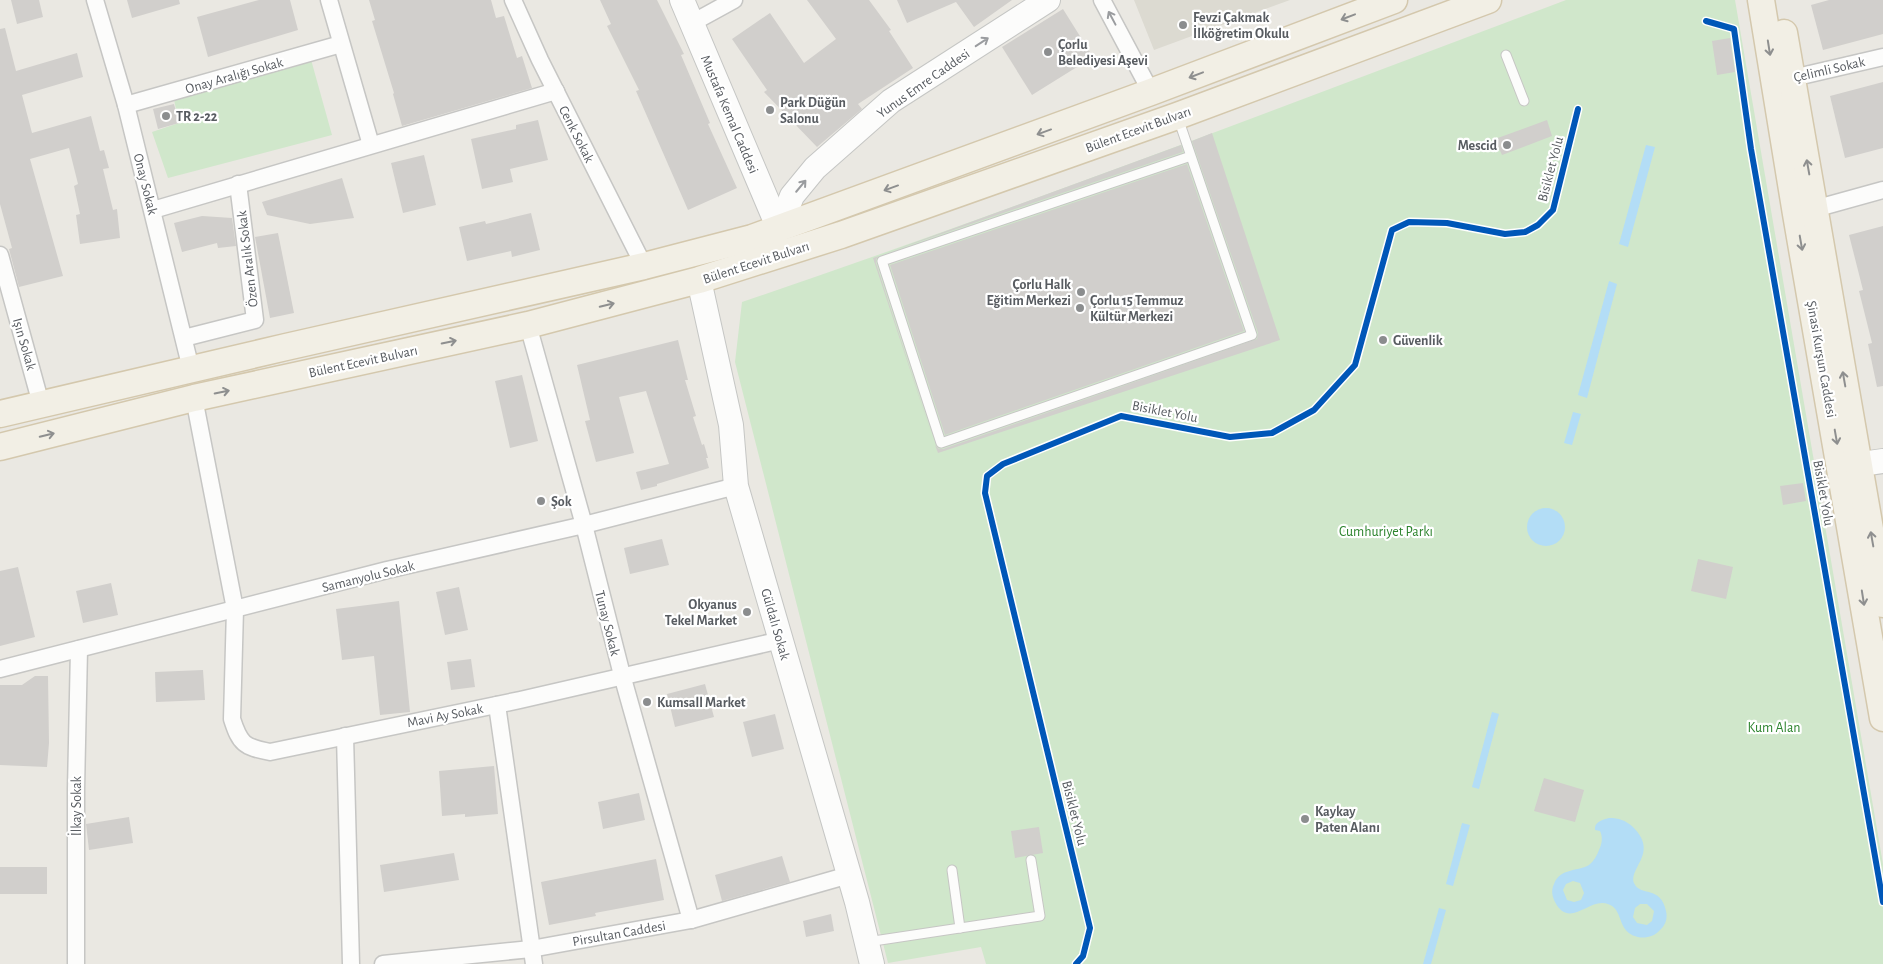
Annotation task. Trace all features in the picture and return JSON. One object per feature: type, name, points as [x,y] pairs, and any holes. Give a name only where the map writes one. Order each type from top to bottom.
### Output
[{"type":"main road","name":"Bülent Ecevit Bulvarı","points":[[0,447],[194,398],[528,325],[699,280],[783,241],[1151,92],[1394,0]]},
{"type":"main road","name":"Bülent Ecevit Bulvarı","points":[[0,414],[644,266],[752,238],[783,241],[1177,116],[1488,0]]},
{"type":"main road","name":"Şinasi Kurşun Caddesi","points":[[1769,1],[1806,211],[1861,464],[1883,604]]},
{"type":"main road","points":[[644,266],[699,280],[752,238]]},
{"type":"main road","points":[[644,266],[653,292]]},
{"type":"main road","name":"Şinasi Kurşun Caddesi","points":[[1861,464],[1883,718]]},
{"type":"street","name":"Onay Sokak","points":[[95,0],[126,105],[191,369]]},
{"type":"street","points":[[329,0],[371,145]]},
{"type":"street","name":"Cenk Sokak","points":[[514,0],[556,91],[644,266]]},
{"type":"street","name":"Mustafa Kemal Caddesi","points":[[682,0],[783,241]]},
{"type":"street","points":[[692,23],[734,0]]},
{"type":"street","name":"Yunus Emre Caddesi","points":[[783,241],[792,196],[815,168],[891,101],[1048,0]]},
{"type":"street","points":[[1102,0],[1151,92]]},
{"type":"street","name":"Onay Aralığı Sokak","points":[[126,105],[341,44]]},
{"type":"street","name":"Çelimli Sokak","points":[[1784,80],[1883,57]]},
{"type":"street","points":[[153,210],[556,91]]},
{"type":"street","name":"Özen Aralık Sokak","points":[[184,338],[255,320],[238,184]]},
{"type":"street","points":[[1806,211],[1883,190]]},
{"type":"street","name":"Işın Sokak","points":[[0,255],[41,404]]},
{"type":"street","name":"Güldalı Sokak","points":[[699,280],[731,425],[736,486],[849,875],[869,953]]},
{"type":"street","name":"Tunay Sokak","points":[[528,325],[690,920]]},
{"type":"street","name":"Mavi Ay Sokak","points":[[194,398],[235,609],[232,718],[237,734],[249,748],[270,752],[497,704],[781,640]]},
{"type":"street","name":"Samanyolu Sokak","points":[[0,669],[387,570],[584,525],[736,486]]},
{"type":"street","name":"İlkay Sokak","points":[[76,964],[76,789],[79,649]]},
{"type":"street","points":[[497,704],[532,957]]},
{"type":"street","points":[[345,736],[351,964]]},
{"type":"street","name":"Pirsultan Caddesi","points":[[383,964],[532,957],[690,920],[849,875]]},
{"type":"lane","points":[[1506,54],[1524,101]]},
{"type":"lane","points":[[1177,116],[1191,156],[1252,335],[941,443],[882,261],[1191,156]]},
{"type":"lane","points":[[869,953],[960,928],[1040,916],[1031,860]]},
{"type":"lane","points":[[952,870],[960,928]]},
{"type":"shaded area","name":"Fevzi Çakmak İlköğretim Okulu","points":[[1134,0],[1290,0],[1154,50]]},
{"type":"green space","name":"Cumhuriyet Parkı","points":[[1566,0],[1735,0],[1883,864],[1883,964],[986,964],[981,947],[888,963],[735,362],[742,302],[949,230]]},
{"type":"green space","points":[[310,56],[332,135],[168,178],[152,132],[179,123],[173,95]]},
{"type":"water","points":[[1646,145],[1655,147],[1628,247],[1619,244]]},
{"type":"water","points":[[1609,281],[1617,284],[1587,398],[1578,395]]},
{"type":"water","points":[[1573,412],[1581,414],[1572,445],[1564,443]]},
{"type":"water","points":[[1546,508],[1560,513],[1565,527],[1560,541],[1546,546],[1532,541],[1527,527],[1532,513]]},
{"type":"water","points":[[1492,712],[1499,714],[1479,789],[1472,787]]},
{"type":"water","points":[[1609,818],[1625,821],[1633,827],[1643,844],[1643,852],[1635,871],[1634,883],[1641,890],[1655,894],[1660,898],[1667,914],[1663,927],[1651,936],[1642,938],[1628,933],[1618,913],[1608,904],[1596,904],[1577,912],[1566,913],[1560,909],[1554,900],[1552,888],[1560,875],[1589,865],[1595,858],[1602,838],[1600,831],[1595,830],[1595,827],[1599,822]],"holes":[[[1573,881],[1580,883],[1584,893],[1581,900],[1574,902],[1567,900],[1563,890],[1566,884]],[[1640,904],[1647,904],[1654,911],[1652,921],[1647,925],[1637,923],[1633,917],[1635,908]]]},
{"type":"water","points":[[1462,823],[1470,825],[1453,886],[1446,884]]},
{"type":"water","points":[[1439,908],[1446,910],[1431,964],[1423,964]]},
{"type":"building","points":[[11,0],[39,0],[43,17],[17,24]]},
{"type":"building","points":[[127,0],[179,0],[180,4],[132,18]]},
{"type":"building","points":[[259,0],[290,0],[298,30],[208,57],[197,17]]},
{"type":"building","points":[[369,0],[491,0],[496,18],[504,16],[517,58],[522,56],[532,88],[402,126],[372,21],[375,20]]},
{"type":"building","points":[[600,0],[657,0],[684,54],[681,55],[710,123],[708,124],[737,188],[688,210],[636,91],[639,90],[607,26],[611,24]]},
{"type":"building","points":[[807,0],[869,0],[891,30],[889,31],[913,68],[858,104],[862,109],[817,147],[764,92],[767,90],[732,39],[770,13],[804,63],[836,39]]},
{"type":"building","points":[[897,0],[1012,0],[974,27],[956,2],[907,23]]},
{"type":"building","points":[[1829,0],[1883,0],[1883,34],[1823,50],[1811,5]]},
{"type":"building","name":"Çorlu Belediyesi Aşevi","points":[[1063,9],[1093,57],[1032,95],[1002,47]]},
{"type":"building","points":[[5,28],[16,71],[77,53],[83,77],[22,95],[32,133],[91,116],[100,151],[104,150],[109,168],[103,169],[113,210],[117,209],[120,238],[80,244],[76,215],[80,214],[74,186],[78,184],[69,148],[30,159],[63,276],[19,287],[9,249],[12,248],[0,204],[0,29]]},
{"type":"building","points":[[1730,38],[1735,72],[1717,75],[1712,41]]},
{"type":"building","points":[[1883,82],[1883,148],[1845,158],[1830,96]]},
{"type":"building","name":"TR 2-22","points":[[174,104],[179,123],[158,129],[153,109]]},
{"type":"building","points":[[538,120],[548,160],[510,169],[513,182],[482,189],[471,139],[516,129],[516,125]]},
{"type":"building","points":[[1547,120],[1552,136],[1502,155],[1495,139]]},
{"type":"building","points":[[1212,133],[1280,340],[938,453],[935,445],[939,449],[943,449],[1257,339],[1258,333],[1192,141]]},
{"type":"building","points":[[1181,145],[1183,152],[886,253]]},
{"type":"building","points":[[424,155],[436,205],[403,213],[391,163]]},
{"type":"building","name":"Çorlu 15 Temmuz Kültür Merkezi","points":[[1187,164],[1244,331],[945,435],[890,265]]},
{"type":"building","points":[[342,178],[354,218],[310,224],[267,215],[262,202]]},
{"type":"building","points":[[531,213],[540,250],[512,257],[511,251],[467,261],[459,227],[485,221],[486,224]]},
{"type":"building","points":[[202,216],[232,218],[236,246],[218,248],[217,243],[182,252],[174,223]]},
{"type":"building","points":[[1883,226],[1883,386],[1877,387],[1868,344],[1872,343],[1859,291],[1863,290],[1849,235]]},
{"type":"building","points":[[278,233],[294,313],[270,318],[255,237]]},
{"type":"building","points":[[879,256],[876,259],[876,263],[932,436],[873,258]]},
{"type":"building","points":[[678,340],[688,380],[685,380],[696,416],[693,417],[702,445],[704,444],[709,468],[641,490],[636,472],[669,464],[646,391],[619,397],[634,453],[596,462],[585,421],[590,420],[577,365]]},
{"type":"building","points":[[522,375],[538,441],[510,448],[495,381]]},
{"type":"building","points":[[1803,483],[1806,501],[1783,505],[1780,486]]},
{"type":"building","points":[[662,539],[669,565],[630,574],[624,548]]},
{"type":"building","points":[[1698,559],[1733,567],[1726,599],[1691,591]]},
{"type":"building","points":[[18,567],[35,637],[0,646],[0,571]]},
{"type":"building","points":[[111,583],[118,615],[83,623],[76,591]]},
{"type":"building","points":[[459,587],[468,630],[445,635],[436,592]]},
{"type":"building","points":[[399,601],[410,712],[380,715],[374,656],[342,660],[336,609]]},
{"type":"building","points":[[471,659],[475,687],[451,690],[447,662]]},
{"type":"building","points":[[203,670],[205,700],[156,702],[155,672]]},
{"type":"building","points":[[35,676],[48,676],[49,743],[47,767],[0,765],[0,685],[22,685]]},
{"type":"building","points":[[705,684],[714,717],[675,727],[667,694]]},
{"type":"building","points":[[775,714],[784,749],[752,757],[743,722]]},
{"type":"building","points":[[494,766],[498,814],[465,817],[465,814],[442,816],[439,771]]},
{"type":"building","points":[[1544,778],[1584,790],[1575,822],[1534,811]]},
{"type":"building","points":[[639,793],[645,820],[603,829],[598,802]]},
{"type":"building","points":[[129,817],[133,843],[89,850],[86,824]]},
{"type":"building","points":[[1039,827],[1043,853],[1015,858],[1011,831]]},
{"type":"building","points":[[454,853],[459,880],[384,892],[380,865]]},
{"type":"building","points":[[782,856],[790,882],[722,901],[715,875]]},
{"type":"building","points":[[656,859],[664,900],[595,913],[596,916],[549,925],[541,882]]},
{"type":"building","points":[[0,867],[47,867],[47,894],[0,894]]},
{"type":"building","points":[[831,914],[834,931],[806,937],[803,921]]},
{"type":"cycle path","name":"Bisiklet Yolu","points":[[1706,21],[1734,29],[1751,149],[1883,902]]},
{"type":"cycle path","name":"Bisiklet Yolu","points":[[1076,964],[1083,956],[1090,928],[985,493],[987,476],[1003,464],[1121,416],[1230,437],[1272,433],[1314,410],[1355,365],[1392,230],[1409,222],[1447,223],[1505,234],[1525,232],[1538,225],[1553,210],[1578,109]]},
{"type":"place","name":"Fevzi Çakmak İlköğretim Okulu","points":[[1183,25]]},
{"type":"place","name":"Çorlu Belediyesi Aşevi","points":[[1048,52]]},
{"type":"place","name":"Park Düğün Salonu","points":[[770,110]]},
{"type":"place","name":"TR 2-22","points":[[166,116]]},
{"type":"place","name":"Mescid","points":[[1507,145]]},
{"type":"place","name":"Çorlu Halk Eğitim Merkezi","points":[[1081,292]]},
{"type":"place","name":"Çorlu 15 Temmuz Kültür Merkezi","points":[[1080,308]]},
{"type":"place","name":"Güvenlik","points":[[1383,340]]},
{"type":"place","name":"Şok","points":[[541,501]]},
{"type":"place","name":"Okyanus Tekel Market","points":[[747,612]]},
{"type":"place","name":"Kumsall Market","points":[[647,702]]},
{"type":"place","name":"Kaykay Paten Alanı","points":[[1305,819]]},
{"type":"park label","name":"Kum Alan","points":[[1774,727]]}]
